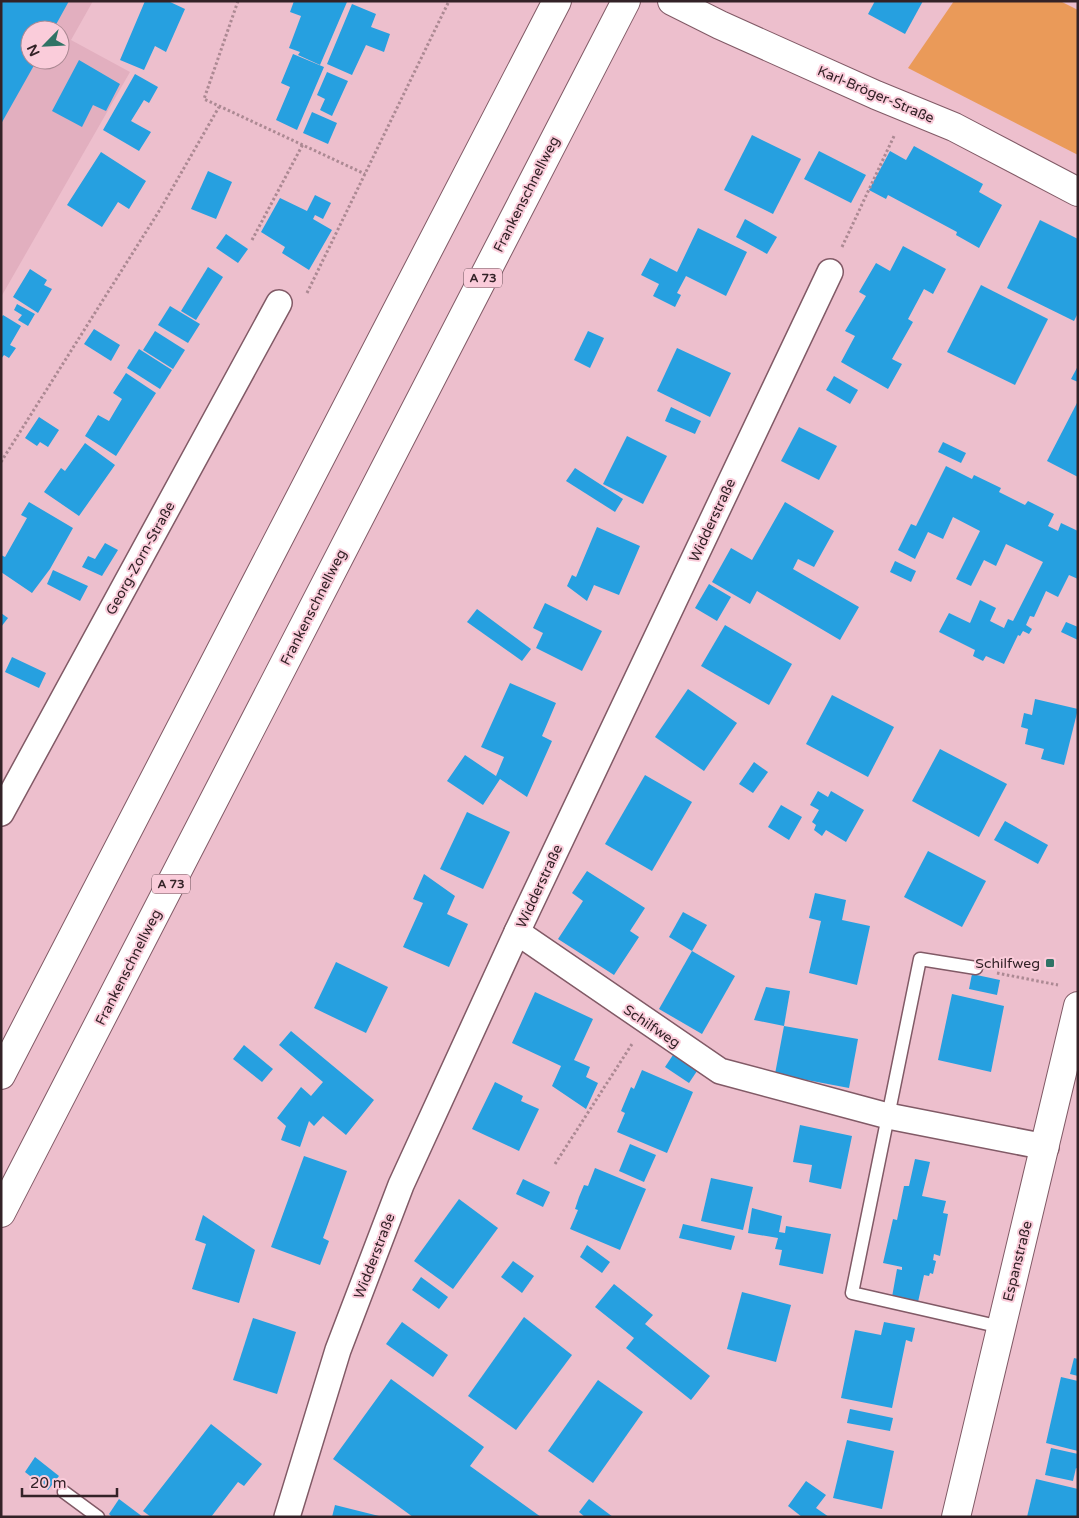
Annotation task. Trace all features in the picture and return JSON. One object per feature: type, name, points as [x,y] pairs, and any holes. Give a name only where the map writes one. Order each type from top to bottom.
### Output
[{"type":"main road","points":[[1,1075],[557,1]]},
{"type":"main road","name":"Frankenschnellweg","points":[[1,1213],[626,1]]},
{"type":"main road","name":"Karl-Bröger-Straße","points":[[672,1],[720,26],[876,95],[954,127],[1078,192]]},
{"type":"main road","name":"Espanstraße","points":[[956,1517],[1046,1147],[1070,1074],[1078,1006]]},
{"type":"street","name":"Widderstraße","points":[[287,1517],[338,1350],[401,1185],[517,932],[830,272]]},
{"type":"street","name":"Georg-Zorn-Straße","points":[[1,813],[279,303]]},
{"type":"street","name":"Schilfweg","points":[[517,932],[720,1072],[888,1116],[1046,1147]]},
{"type":"lane","points":[[976,968],[920,959],[852,1293],[1001,1328]]},
{"type":"lane","points":[[64,1492],[98,1517]]},
{"type":"path","points":[[238,1],[204,100],[365,174]]},
{"type":"path","points":[[279,303],[302,303],[449,1]]},
{"type":"path","points":[[1,462],[161,208],[218,106]]},
{"type":"path","points":[[830,272],[908,107]]},
{"type":"path","points":[[252,240],[303,144]]},
{"type":"path","points":[[976,968],[1059,985]]},
{"type":"path","points":[[555,1164],[645,1022]]},
{"type":"shaded area","points":[[1,1],[93,1],[71,40],[130,72],[1,297]]},
{"type":"shaded area","points":[[954,1],[1060,1],[1078,10],[1078,155],[908,68]]},
{"type":"building","points":[[1,1],[69,1],[59,20],[20,20],[20,70],[31,70],[1,124]]},
{"type":"building","points":[[145,1],[168,1],[185,9],[166,52],[155,46],[144,70],[120,60]]},
{"type":"building","points":[[294,1],[347,2],[320,65],[298,55],[300,52],[289,48],[301,16],[290,12]]},
{"type":"building","points":[[875,1],[923,1],[905,34],[868,14]]},
{"type":"building","points":[[352,4],[376,14],[371,27],[390,34],[384,52],[366,45],[352,75],[327,64]]},
{"type":"building","points":[[293,54],[324,67],[297,130],[276,120],[290,87],[281,83]]},
{"type":"building","points":[[79,60],[120,84],[106,111],[93,105],[82,127],[52,111]]},
{"type":"building","points":[[327,72],[348,81],[332,116],[320,110],[325,99],[317,95]]},
{"type":"building","points":[[135,74],[158,87],[149,103],[144,100],[131,121],[151,132],[139,151],[103,130]]},
{"type":"building","points":[[312,112],[337,123],[328,144],[303,133]]},
{"type":"building","points":[[752,135],[801,159],[773,214],[724,190]]},
{"type":"building","points":[[914,146],[983,184],[979,192],[1002,205],[979,248],[956,235],[957,232],[888,195],[886,199],[869,190],[890,151],[906,160]]},
{"type":"building","points":[[819,151],[866,175],[851,203],[804,179]]},
{"type":"building","points":[[101,152],[146,181],[129,209],[118,202],[102,227],[67,205]]},
{"type":"building","points":[[208,171],[232,182],[216,219],[191,209]]},
{"type":"building","points":[[315,195],[331,203],[323,219],[315,215],[313,219],[332,230],[309,270],[282,253],[285,247],[261,232],[280,198],[307,211]]},
{"type":"building","points":[[745,219],[777,237],[767,254],[736,237]]},
{"type":"building","points":[[1040,220],[1078,239],[1078,313],[1074,321],[1007,288]]},
{"type":"building","points":[[698,228],[747,252],[726,296],[686,276],[677,293],[681,295],[675,307],[653,296],[659,284],[641,275],[650,258],[677,272]]},
{"type":"building","points":[[226,234],[248,249],[238,263],[216,248]]},
{"type":"building","points":[[903,246],[946,269],[933,294],[924,289],[908,319],[913,322],[892,359],[902,364],[888,389],[841,362],[855,336],[845,331],[866,296],[859,292],[876,263],[890,271]]},
{"type":"building","points":[[208,267],[223,277],[196,320],[181,311]]},
{"type":"building","points":[[30,269],[47,280],[44,285],[52,289],[38,313],[13,297]]},
{"type":"building","points":[[981,285],[1048,319],[1015,385],[947,352]]},
{"type":"building","points":[[17,304],[35,314],[28,326],[18,320],[22,315],[14,310]]},
{"type":"building","points":[[170,306],[200,324],[188,343],[158,325]]},
{"type":"building","points":[[3,315],[21,326],[10,345],[16,348],[9,358],[4,355],[1,359],[1,318]]},
{"type":"building","points":[[94,329],[120,345],[111,361],[84,344]]},
{"type":"building","points":[[155,331],[185,350],[173,369],[143,350]]},
{"type":"building","points":[[588,331],[604,338],[590,368],[574,360]]},
{"type":"building","points":[[677,348],[731,373],[710,417],[657,391]]},
{"type":"building","points":[[139,349],[172,370],[160,389],[127,368]]},
{"type":"building","points":[[1078,366],[1078,382],[1071,379]]},
{"type":"building","points":[[126,373],[156,393],[116,456],[85,436],[98,415],[109,421],[122,399],[113,393]]},
{"type":"building","points":[[834,376],[858,390],[850,404],[826,390]]},
{"type":"building","points":[[1078,401],[1078,477],[1047,461]]},
{"type":"building","points":[[671,407],[701,421],[695,434],[665,421]]},
{"type":"building","points":[[39,417],[59,430],[48,447],[40,442],[37,446],[25,438]]},
{"type":"building","points":[[799,427],[837,446],[819,480],[781,461]]},
{"type":"building","points":[[627,436],[667,456],[643,504],[603,484]]},
{"type":"building","points":[[943,442],[966,453],[961,463],[938,452]]},
{"type":"building","points":[[85,443],[115,465],[79,516],[44,492],[61,468],[65,471]]},
{"type":"building","points":[[946,466],[972,479],[974,475],[1001,488],[999,492],[1025,505],[1028,501],[1054,514],[1048,526],[1058,531],[1061,523],[1078,531],[1078,579],[1069,575],[1058,597],[1046,591],[1034,617],[1030,616],[1026,625],[1032,629],[1029,634],[1023,631],[1020,636],[1018,635],[1004,664],[986,656],[983,661],[973,656],[975,650],[939,632],[949,613],[970,623],[980,600],[996,608],[990,621],[1004,628],[1008,619],[1013,621],[1043,562],[1006,544],[996,566],[984,560],[971,586],[956,579],[980,531],[953,517],[943,539],[928,532],[915,559],[898,550],[911,524],[916,526]]},
{"type":"building","points":[[575,468],[623,499],[615,512],[566,481]]},
{"type":"building","points":[[29,502],[73,528],[50,569],[32,593],[1,572],[1,555],[5,557],[27,518],[21,515]]},
{"type":"building","points":[[785,502],[834,531],[814,567],[798,559],[793,569],[859,607],[840,640],[757,591],[750,604],[712,582],[731,548],[752,560]]},
{"type":"building","points":[[597,527],[640,546],[619,595],[594,585],[587,601],[567,586],[572,575],[576,577]]},
{"type":"building","points":[[105,543],[118,550],[102,576],[82,567],[88,556],[95,559]]},
{"type":"building","points":[[895,561],[916,571],[911,582],[890,572]]},
{"type":"building","points":[[53,570],[88,586],[80,601],[47,584]]},
{"type":"building","points":[[709,584],[731,597],[717,621],[695,608]]},
{"type":"building","points":[[545,603],[602,631],[582,671],[536,648],[543,633],[533,628]]},
{"type":"building","points":[[477,609],[531,649],[522,661],[467,622]]},
{"type":"building","points":[[1,613],[8,618],[1,627]]},
{"type":"building","points":[[1066,622],[1078,627],[1078,640],[1061,632]]},
{"type":"building","points":[[725,625],[792,664],[769,705],[701,666]]},
{"type":"building","points":[[12,657],[46,673],[39,688],[5,672]]},
{"type":"building","points":[[510,683],[556,703],[542,736],[552,741],[527,797],[500,779],[483,805],[447,781],[465,755],[496,776],[504,757],[481,747]]},
{"type":"building","points":[[688,689],[737,723],[704,771],[655,737]]},
{"type":"building","points":[[832,695],[894,727],[868,777],[806,744]]},
{"type":"building","points":[[1035,699],[1078,709],[1064,765],[1041,759],[1044,749],[1025,744],[1028,729],[1021,727],[1024,713],[1032,715]]},
{"type":"building","points":[[940,749],[1007,784],[979,837],[912,801]]},
{"type":"building","points":[[754,762],[768,772],[753,793],[739,784]]},
{"type":"building","points":[[645,775],[692,802],[652,871],[605,844]]},
{"type":"building","points":[[818,791],[828,797],[831,791],[864,810],[846,842],[826,830],[822,836],[814,830],[816,825],[812,822],[819,810],[810,805]]},
{"type":"building","points":[[781,805],[802,817],[789,840],[768,827]]},
{"type":"building","points":[[467,812],[510,832],[483,889],[440,869]]},
{"type":"building","points":[[1005,821],[1048,845],[1038,864],[994,840]]},
{"type":"building","points":[[928,851],[986,881],[962,927],[904,897]]},
{"type":"building","points":[[587,871],[645,908],[630,931],[639,937],[614,975],[558,939],[583,901],[572,893]]},
{"type":"building","points":[[424,874],[455,896],[447,914],[468,924],[449,967],[403,947],[423,903],[413,899]]},
{"type":"building","points":[[815,893],[846,900],[842,920],[870,926],[857,985],[809,973],[821,921],[809,918]]},
{"type":"building","points":[[683,912],[707,925],[692,951],[669,937]]},
{"type":"building","points":[[692,951],[735,976],[702,1034],[659,1009]]},
{"type":"building","points":[[336,962],[388,987],[366,1033],[314,1008]]},
{"type":"building","points":[[972,974],[1000,980],[997,995],[969,989]]},
{"type":"building","points":[[766,987],[790,991],[784,1026],[754,1020]]},
{"type":"building","points":[[535,992],[593,1019],[574,1060],[590,1067],[586,1077],[598,1083],[586,1109],[552,1086],[561,1066],[512,1043]]},
{"type":"building","points":[[952,994],[1004,1006],[991,1072],[938,1060]]},
{"type":"building","points":[[784,1026],[858,1039],[849,1088],[775,1074]]},
{"type":"building","points":[[291,1031],[374,1100],[346,1135],[323,1116],[314,1126],[309,1121],[300,1147],[281,1140],[286,1126],[277,1118],[301,1087],[311,1096],[323,1082],[279,1045]]},
{"type":"building","points":[[244,1045],[273,1069],[262,1082],[233,1059]]},
{"type":"building","points":[[673,1055],[697,1071],[689,1083],[665,1067]]},
{"type":"building","points":[[642,1070],[693,1092],[667,1153],[617,1132],[625,1113],[621,1111],[631,1087],[634,1089]]},
{"type":"building","points":[[495,1082],[523,1096],[521,1101],[539,1109],[519,1151],[472,1129]]},
{"type":"building","points":[[800,1125],[852,1136],[841,1189],[809,1182],[812,1165],[793,1162]]},
{"type":"building","points":[[630,1144],[656,1155],[644,1182],[619,1171]]},
{"type":"building","points":[[304,1156],[347,1171],[323,1238],[329,1241],[320,1265],[271,1247]]},
{"type":"building","points":[[915,1159],[930,1162],[922,1196],[946,1201],[943,1213],[948,1214],[940,1256],[934,1254],[933,1260],[936,1261],[933,1274],[930,1273],[929,1276],[924,1275],[918,1302],[892,1297],[897,1269],[902,1270],[902,1267],[883,1263],[893,1219],[897,1220],[904,1186],[909,1186]]},
{"type":"building","points":[[595,1168],[646,1189],[620,1250],[570,1229],[578,1210],[575,1209],[579,1197],[584,1185],[588,1186]]},
{"type":"building","points":[[711,1178],[753,1187],[743,1230],[701,1221]]},
{"type":"building","points":[[523,1179],[550,1192],[543,1207],[516,1194]]},
{"type":"building","points":[[459,1199],[498,1228],[453,1289],[414,1261]]},
{"type":"building","points":[[752,1208],[782,1216],[779,1232],[785,1233],[786,1226],[831,1234],[823,1274],[779,1265],[782,1250],[775,1249],[778,1238],[748,1233]]},
{"type":"building","points":[[203,1215],[255,1250],[239,1303],[192,1289],[206,1244],[195,1240]]},
{"type":"building","points":[[683,1224],[735,1236],[731,1250],[679,1238]]},
{"type":"building","points":[[587,1245],[610,1262],[602,1273],[580,1257]]},
{"type":"building","points":[[513,1261],[534,1276],[522,1293],[501,1277]]},
{"type":"building","points":[[421,1277],[448,1297],[439,1309],[412,1290]]},
{"type":"building","points":[[614,1284],[653,1315],[645,1324],[710,1376],[691,1400],[626,1348],[634,1338],[595,1307]]},
{"type":"building","points":[[742,1292],[791,1305],[776,1362],[727,1349]]},
{"type":"building","points":[[524,1317],[572,1355],[516,1430],[468,1396]]},
{"type":"building","points":[[253,1318],[296,1332],[277,1394],[233,1380]]},
{"type":"building","points":[[402,1322],[448,1355],[433,1377],[386,1344]]},
{"type":"building","points":[[884,1322],[915,1328],[912,1342],[906,1340],[892,1408],[841,1398],[855,1330],[881,1335]]},
{"type":"building","points":[[1074,1358],[1078,1359],[1078,1376],[1070,1374]]},
{"type":"building","points":[[1061,1377],[1078,1381],[1078,1451],[1046,1443]]},
{"type":"building","points":[[391,1379],[484,1447],[470,1466],[541,1517],[413,1517],[333,1459]]},
{"type":"building","points":[[598,1380],[643,1412],[593,1483],[548,1451]]},
{"type":"building","points":[[850,1409],[893,1418],[890,1431],[847,1423]]},
{"type":"building","points":[[211,1424],[262,1464],[244,1486],[238,1482],[211,1517],[151,1517],[143,1511]]},
{"type":"building","points":[[847,1440],[894,1451],[882,1509],[833,1498]]},
{"type":"building","points":[[1051,1448],[1078,1454],[1078,1469],[1076,1468],[1073,1481],[1045,1475]]},
{"type":"building","points":[[35,1457],[59,1476],[48,1490],[25,1472]]},
{"type":"building","points":[[1036,1479],[1078,1489],[1078,1517],[1027,1517]]},
{"type":"building","points":[[806,1481],[826,1495],[816,1508],[829,1517],[802,1517],[788,1506]]},
{"type":"building","points":[[119,1499],[143,1517],[112,1517],[109,1514]]},
{"type":"building","points":[[589,1499],[613,1517],[585,1517],[579,1512]]},
{"type":"building","points":[[335,1505],[379,1516],[379,1517],[332,1517]]},
{"type":"place","name":"Schilfweg","points":[[1050,963]]}]
